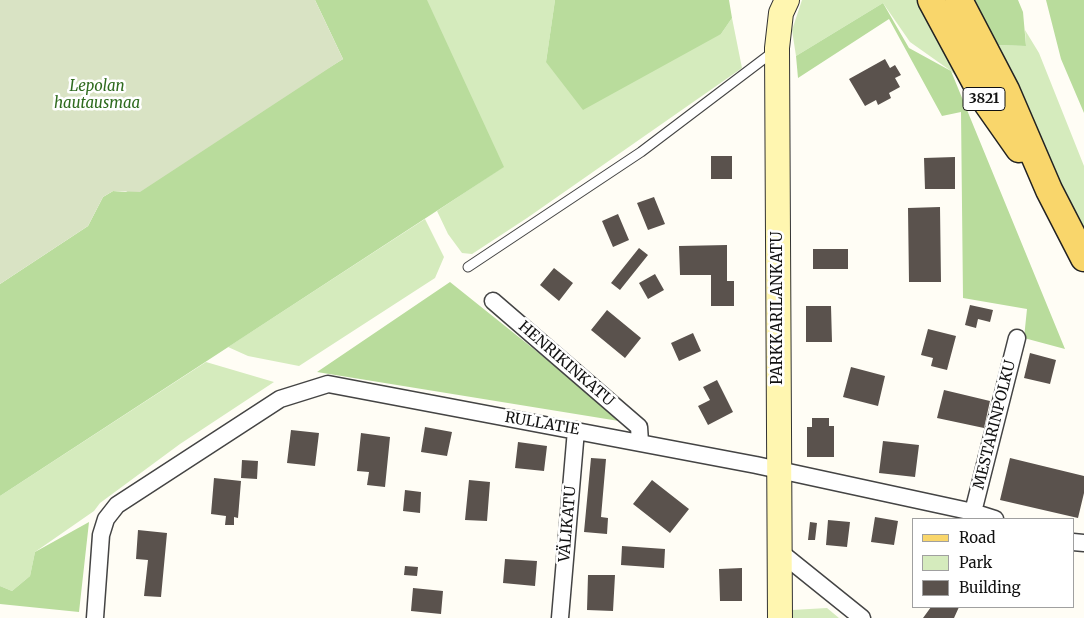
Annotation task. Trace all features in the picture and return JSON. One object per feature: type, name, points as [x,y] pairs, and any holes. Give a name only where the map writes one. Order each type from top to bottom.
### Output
[{"type":"main road","name":"3821","points":[[931,0],[986,102],[1049,190]]},
{"type":"main road","name":"3821","points":[[959,0],[1006,90],[1049,190],[1084,258]]},
{"type":"street","name":"PARKKARILANKATU","points":[[780,618],[777,48],[781,12],[787,0]]},
{"type":"street","name":"HENRIKINKATU","points":[[493,301],[639,435]]},
{"type":"street","name":"MESTARINPOLKU","points":[[973,512],[1017,338]]},
{"type":"street","name":"RULLATIE","points":[[95,618],[101,535],[106,519],[118,506],[280,399],[328,384],[576,430],[639,435],[779,471],[973,512],[992,518]]},
{"type":"street","name":"VÄLIKATU","points":[[560,618],[576,430]]},
{"type":"street","points":[[780,552],[862,618]]},
{"type":"lane","points":[[468,267],[641,152],[777,48]]},
{"type":"green space","name":"Lepolan hautausmaa","points":[[0,0],[315,0],[343,59],[140,192],[113,191],[103,197],[88,226],[0,284]]},
{"type":"green space","points":[[315,0],[427,0],[504,167],[0,496],[0,284],[88,226],[103,197],[113,191],[126,192],[343,59]]},
{"type":"green space","points":[[344,0],[555,0],[546,62],[721,34],[732,18],[742,68],[527,218],[472,254],[462,253],[448,234],[437,211],[503,167]]},
{"type":"green space","points":[[555,0],[729,0],[732,18],[721,34],[583,110],[546,62]]},
{"type":"green space","points":[[802,0],[919,0],[966,86],[951,71],[910,42],[883,3],[796,56],[792,30]]},
{"type":"green space","points":[[971,0],[1018,0],[1023,12],[1026,46],[996,45]]},
{"type":"green space","points":[[1046,0],[1084,0],[1084,113],[1061,59]]},
{"type":"green space","points":[[883,3],[909,48],[951,71],[1065,349],[1024,338],[1027,309],[963,298],[961,112],[942,116],[889,19],[798,78],[796,56]]},
{"type":"green space","points":[[1025,30],[1039,53],[1084,166],[1084,230],[994,55],[996,45],[1026,46]]},
{"type":"green space","points":[[425,219],[444,257],[435,278],[299,366],[248,356],[228,347]]},
{"type":"green space","points":[[450,282],[625,422],[317,372]]},
{"type":"green space","points":[[206,362],[274,382],[180,444],[100,503],[94,511],[35,552],[30,576],[12,591],[0,586],[0,496]]},
{"type":"green space","points":[[89,522],[79,612],[0,604],[0,586],[12,591],[30,576],[35,552]]},
{"type":"green space","points":[[827,608],[839,618],[792,618],[792,610]]},
{"type":"building","points":[[885,59],[890,68],[895,65],[901,75],[895,78],[900,87],[889,93],[891,98],[878,105],[876,100],[865,106],[849,79]]},
{"type":"building","points":[[711,156],[732,156],[732,179],[711,179]]},
{"type":"building","points":[[955,157],[955,189],[925,189],[924,158]]},
{"type":"building","points":[[654,197],[665,224],[648,230],[637,203]]},
{"type":"building","points":[[940,207],[941,282],[909,282],[908,208]]},
{"type":"building","points":[[618,214],[629,240],[613,247],[602,221]]},
{"type":"building","points":[[727,245],[727,281],[734,281],[734,306],[711,306],[711,275],[680,275],[679,246]]},
{"type":"building","points":[[639,248],[648,255],[620,290],[611,283]]},
{"type":"building","points":[[813,249],[848,249],[848,269],[813,269]]},
{"type":"building","points":[[554,268],[573,283],[559,301],[540,285]]},
{"type":"building","points":[[655,274],[664,290],[648,299],[639,283]]},
{"type":"building","points":[[970,305],[993,310],[990,322],[978,319],[976,328],[965,325]]},
{"type":"building","points":[[806,306],[831,306],[832,342],[806,342]]},
{"type":"building","points":[[607,310],[641,338],[625,358],[591,330]]},
{"type":"building","points":[[928,329],[956,336],[947,370],[931,366],[933,358],[921,355]]},
{"type":"building","points":[[693,333],[701,351],[679,361],[671,343]]},
{"type":"building","points":[[1030,353],[1056,360],[1050,384],[1024,378]]},
{"type":"building","points":[[851,367],[885,376],[878,406],[843,397]]},
{"type":"building","points":[[717,380],[733,412],[708,425],[698,406],[710,400],[703,387]]},
{"type":"building","points":[[944,390],[990,401],[984,428],[937,418]]},
{"type":"building","points":[[812,418],[829,418],[829,426],[834,426],[834,457],[807,457],[807,427],[812,427]]},
{"type":"building","points":[[425,427],[452,432],[447,456],[421,452]]},
{"type":"building","points":[[291,430],[319,433],[315,466],[287,463]]},
{"type":"building","points":[[361,433],[390,437],[385,487],[367,485],[369,472],[357,471]]},
{"type":"building","points":[[883,441],[919,445],[915,477],[879,473]]},
{"type":"building","points":[[518,442],[547,446],[544,471],[515,468]]},
{"type":"building","points":[[591,458],[606,459],[601,517],[608,518],[607,534],[584,532]]},
{"type":"building","points":[[1010,458],[1084,476],[1084,493],[1078,518],[1000,500]]},
{"type":"building","points":[[242,460],[258,461],[257,479],[241,478]]},
{"type":"building","points":[[214,478],[241,481],[238,518],[234,517],[234,525],[225,525],[226,516],[211,514]]},
{"type":"building","points":[[469,480],[490,482],[487,521],[465,520]]},
{"type":"building","points":[[652,480],[689,509],[670,533],[633,504]]},
{"type":"building","points":[[405,490],[421,492],[420,513],[403,511]]},
{"type":"building","points":[[875,517],[898,521],[894,545],[871,542]]},
{"type":"building","points":[[828,520],[850,522],[847,547],[826,545]]},
{"type":"building","points":[[810,522],[817,523],[815,540],[808,540]]},
{"type":"building","points":[[138,530],[167,533],[161,597],[144,596],[148,560],[136,559]]},
{"type":"building","points":[[622,546],[665,549],[664,568],[621,565]]},
{"type":"building","points":[[505,559],[537,561],[535,586],[503,583]]},
{"type":"building","points":[[405,566],[418,567],[417,576],[404,575]]},
{"type":"building","points":[[742,568],[742,601],[720,601],[719,569]]},
{"type":"building","points":[[588,575],[615,575],[613,611],[587,610]]},
{"type":"building","points":[[413,588],[443,591],[441,614],[411,611]]},
{"type":"building","points":[[930,608],[959,608],[954,618],[923,618]]}]
